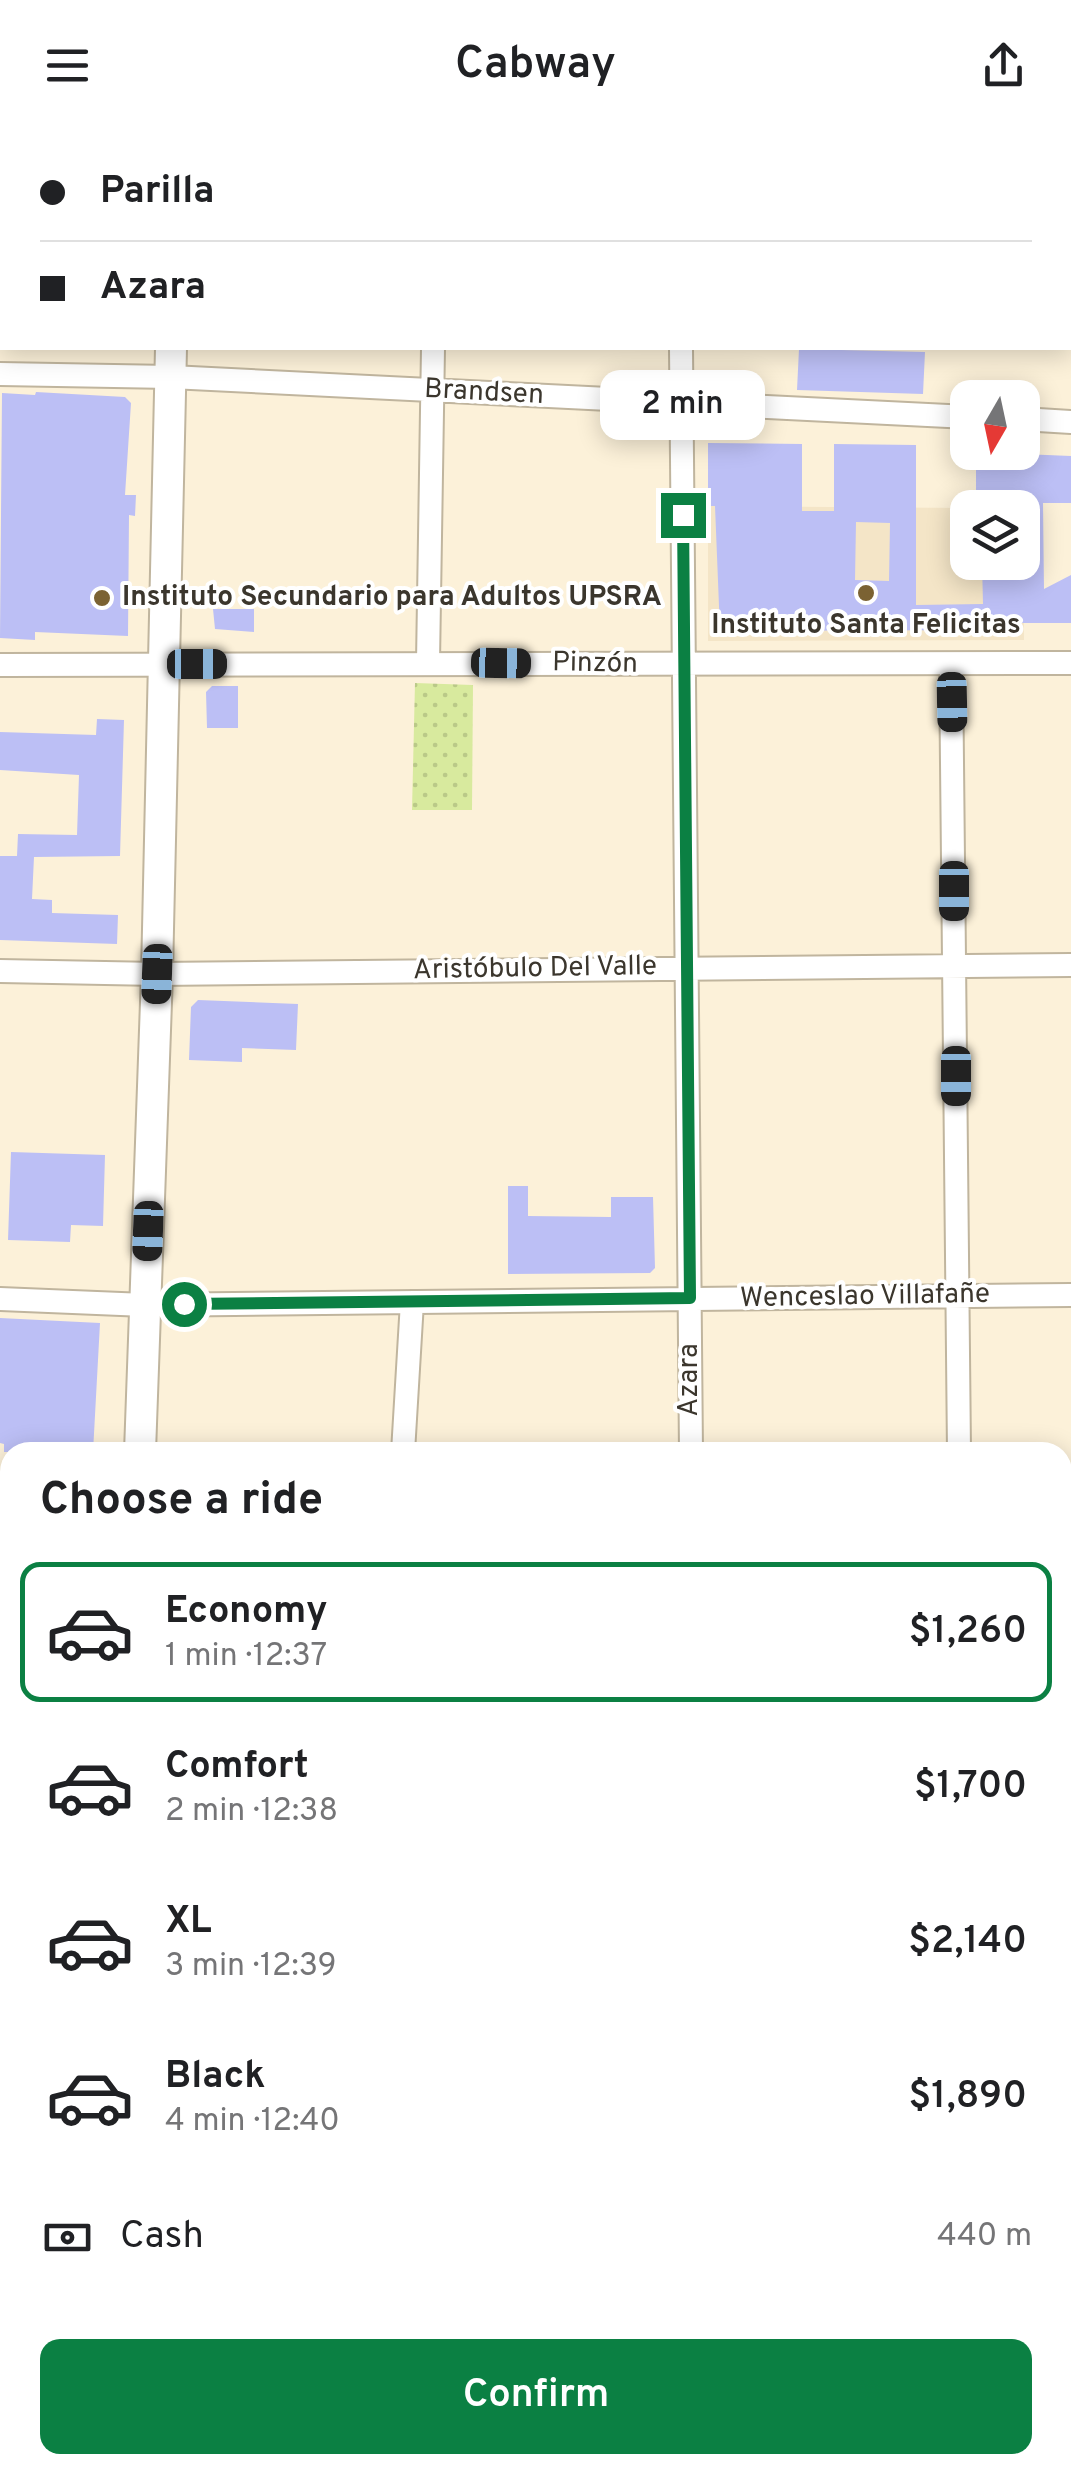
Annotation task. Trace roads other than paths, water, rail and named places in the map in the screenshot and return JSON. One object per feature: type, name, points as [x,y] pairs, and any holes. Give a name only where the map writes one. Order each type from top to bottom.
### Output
[{"type":"main road","points":[[140,1442],[157,974],[171,362]]},
{"type":"street","points":[[428,662],[433,350]]},
{"type":"street","name":"Azara","points":[[681,350],[691,1442]]},
{"type":"street","name":"Brandsen","points":[[0,374],[171,362],[432,390],[950,415]]},
{"type":"street","points":[[1040,420],[1071,422]]},
{"type":"street","name":"Pinzón","points":[[0,665],[1071,663]]},
{"type":"street","points":[[951,664],[959,1442]]},
{"type":"street","name":"Aristóbulo Del Valle","points":[[0,971],[157,974],[1071,965]]},
{"type":"street","name":"Wenceslao Villafañe","points":[[0,1299],[146,1304],[1071,1295]]},
{"type":"street","points":[[405,1442],[412,1302]]},
{"type":"place","name":"Instituto Santa Felicitas","points":[[866,593]]},
{"type":"place","name":"Instituto Secundario para Adultos UPSRA","points":[[102,598]]}]
